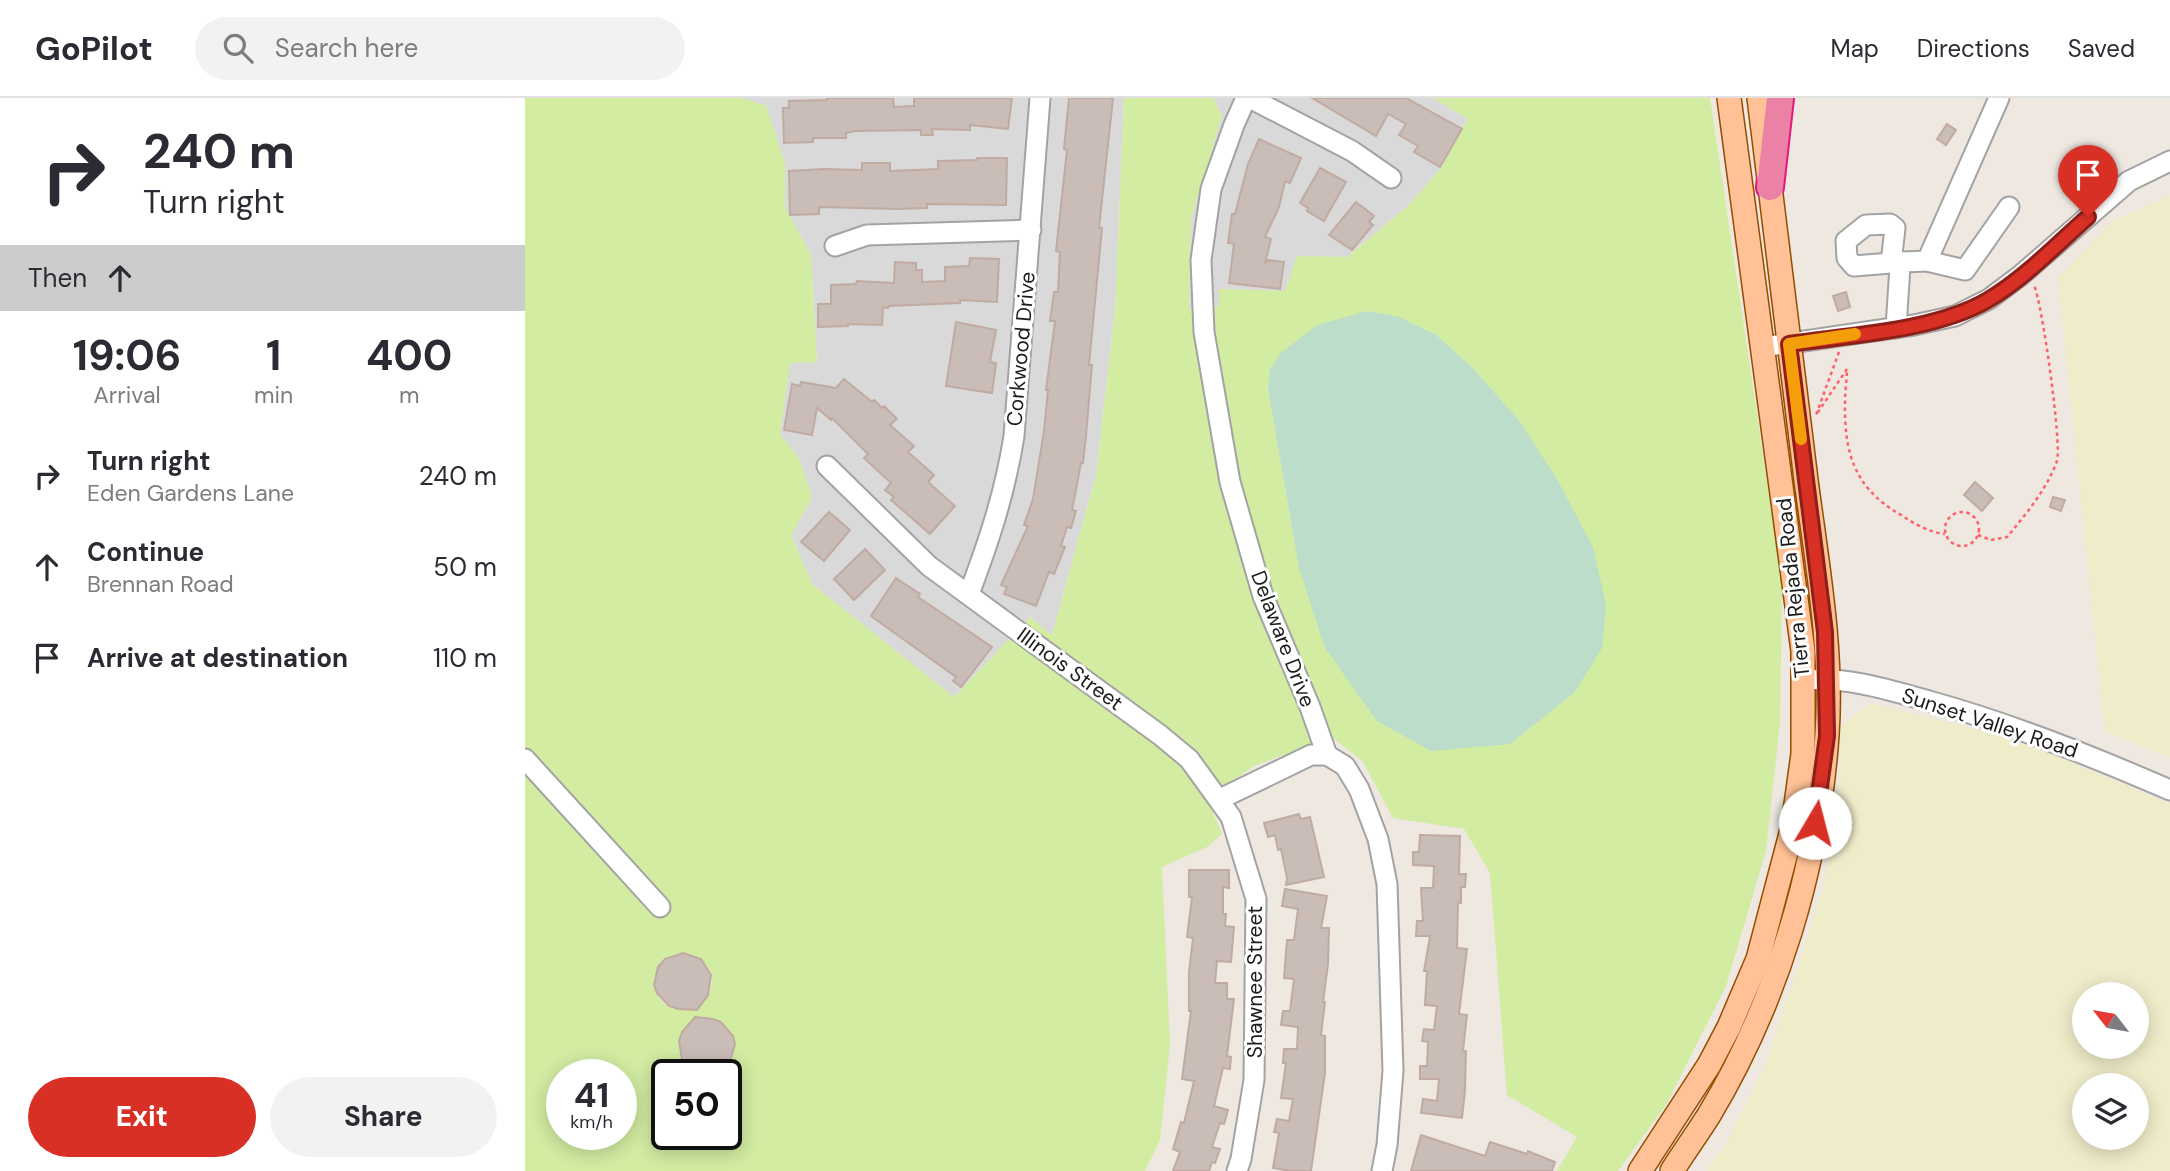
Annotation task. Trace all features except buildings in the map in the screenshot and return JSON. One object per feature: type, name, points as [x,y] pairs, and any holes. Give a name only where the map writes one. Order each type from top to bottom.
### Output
[{"type":"highway","points":[[1770,187],[1780,98]]},
{"type":"main road","name":"Tierra Rejada Road","points":[[1640,1171],[1709,1065],[1729,1027],[1758,959],[1797,805],[1803,754],[1803,651],[1729,98]]},
{"type":"main road","name":"Tierra Rejada Road","points":[[1672,1171],[1710,1114],[1764,1003],[1784,946],[1812,849],[1827,736],[1828,678],[1825,632],[1759,98]]},
{"type":"street","name":"Corkwood Drive","points":[[969,594],[992,535],[1006,483],[1014,436],[1040,98]]},
{"type":"street","points":[[1248,98],[1352,151],[1391,178]]},
{"type":"street","name":"Delaware Drive","points":[[1248,98],[1234,125],[1211,190],[1201,260],[1201,304],[1230,482],[1263,596],[1310,707],[1327,755],[1345,766],[1359,789],[1378,839],[1387,884],[1393,1071],[1387,1145],[1382,1171]]},
{"type":"street","points":[[1927,261],[1999,98]]},
{"type":"street","points":[[1763,347],[1896,328],[1955,316],[1989,299],[2025,272],[2129,181],[2170,160]]},
{"type":"street","points":[[1896,328],[1899,271],[1897,263],[1927,261],[1965,270],[2009,207]]},
{"type":"street","points":[[835,246],[867,235],[1031,230]]},
{"type":"street","name":"Illinois Street","points":[[827,466],[929,566],[1189,759],[1220,799]]},
{"type":"street","name":"Sunset Valley Road","points":[[1803,680],[1846,680],[1963,711],[2050,740],[2170,790]]},
{"type":"street","points":[[1220,799],[1311,755],[1327,755]]},
{"type":"street","points":[[525,759],[660,907]]},
{"type":"street","name":"Shawnee Street","points":[[1220,799],[1231,817],[1256,899],[1254,1080],[1237,1171]]},
{"type":"path","points":[[1977,536],[1991,540],[2007,537],[2030,509],[2057,459],[2057,434],[2040,301],[2025,272]]},
{"type":"path","points":[[1845,335],[1816,415],[1847,369],[1846,427],[1849,455],[1859,476],[1868,491],[1890,509],[1923,528],[1945,534]]},
{"type":"path","points":[[1963,512],[1969,513],[1977,521],[1977,536],[1973,542],[1962,546],[1951,543],[1945,534],[1948,518],[1963,512]]},
{"type":"shaded area","points":[[742,98],[1124,98],[1115,310],[1096,475],[1052,635],[1030,617],[954,697],[812,584],[791,534],[812,498],[799,458],[779,434],[790,363],[817,361],[811,254],[785,208],[785,163]]},
{"type":"shaded area","points":[[1213,98],[1433,98],[1468,119],[1441,168],[1408,206],[1347,257],[1297,256],[1285,291],[1219,289],[1219,306],[1189,310],[1191,219],[1222,116]]},
{"type":"shaded area","points":[[2170,195],[2170,758],[2105,732],[2058,278],[2113,221]]},
{"type":"shaded area","points":[[1870,703],[2015,739],[2170,804],[2170,1171],[1706,1171],[1725,1145],[1765,1066],[1822,892],[1835,824],[1841,761],[1840,727]]},
{"type":"green space","points":[[525,98],[742,98],[766,106],[785,163],[785,208],[811,254],[817,362],[790,363],[780,434],[799,458],[812,498],[791,535],[812,584],[954,697],[1030,617],[1052,635],[1096,475],[1115,310],[1124,98],[1213,98],[1222,116],[1191,219],[1189,310],[1219,306],[1219,289],[1285,291],[1297,256],[1347,257],[1408,206],[1441,168],[1468,119],[1433,98],[1710,98],[1782,582],[1780,723],[1766,851],[1726,986],[1666,1105],[1618,1171],[1557,1171],[1577,1137],[1507,1095],[1490,873],[1464,829],[1393,818],[1363,762],[1332,737],[1254,766],[1207,799],[1222,834],[1207,847],[1162,867],[1170,1045],[1160,1140],[1145,1171],[525,1171]],"holes":[[[1436,335],[1473,368],[1520,422],[1299,568],[1268,389],[1270,369]],[[683,953],[696,957],[706,965],[712,983],[709,993],[700,1004],[678,1009],[667,1006],[660,998],[655,988],[655,977],[659,967],[669,958]]]},
{"type":"green space","points":[[1368,311],[1399,317],[1436,335],[1473,368],[1520,422],[1557,479],[1593,547],[1606,605],[1602,648],[1574,693],[1510,744],[1431,751],[1377,721],[1325,648],[1299,568],[1268,389],[1270,369],[1281,353],[1317,325]]},
{"type":"slow traffic","points":[[1801,439],[1789,344],[1855,334]]},
{"type":"route","points":[[1815,823],[1827,736],[1828,678],[1825,632],[1789,344],[1955,316],[1989,299],[2088,217]]}]
